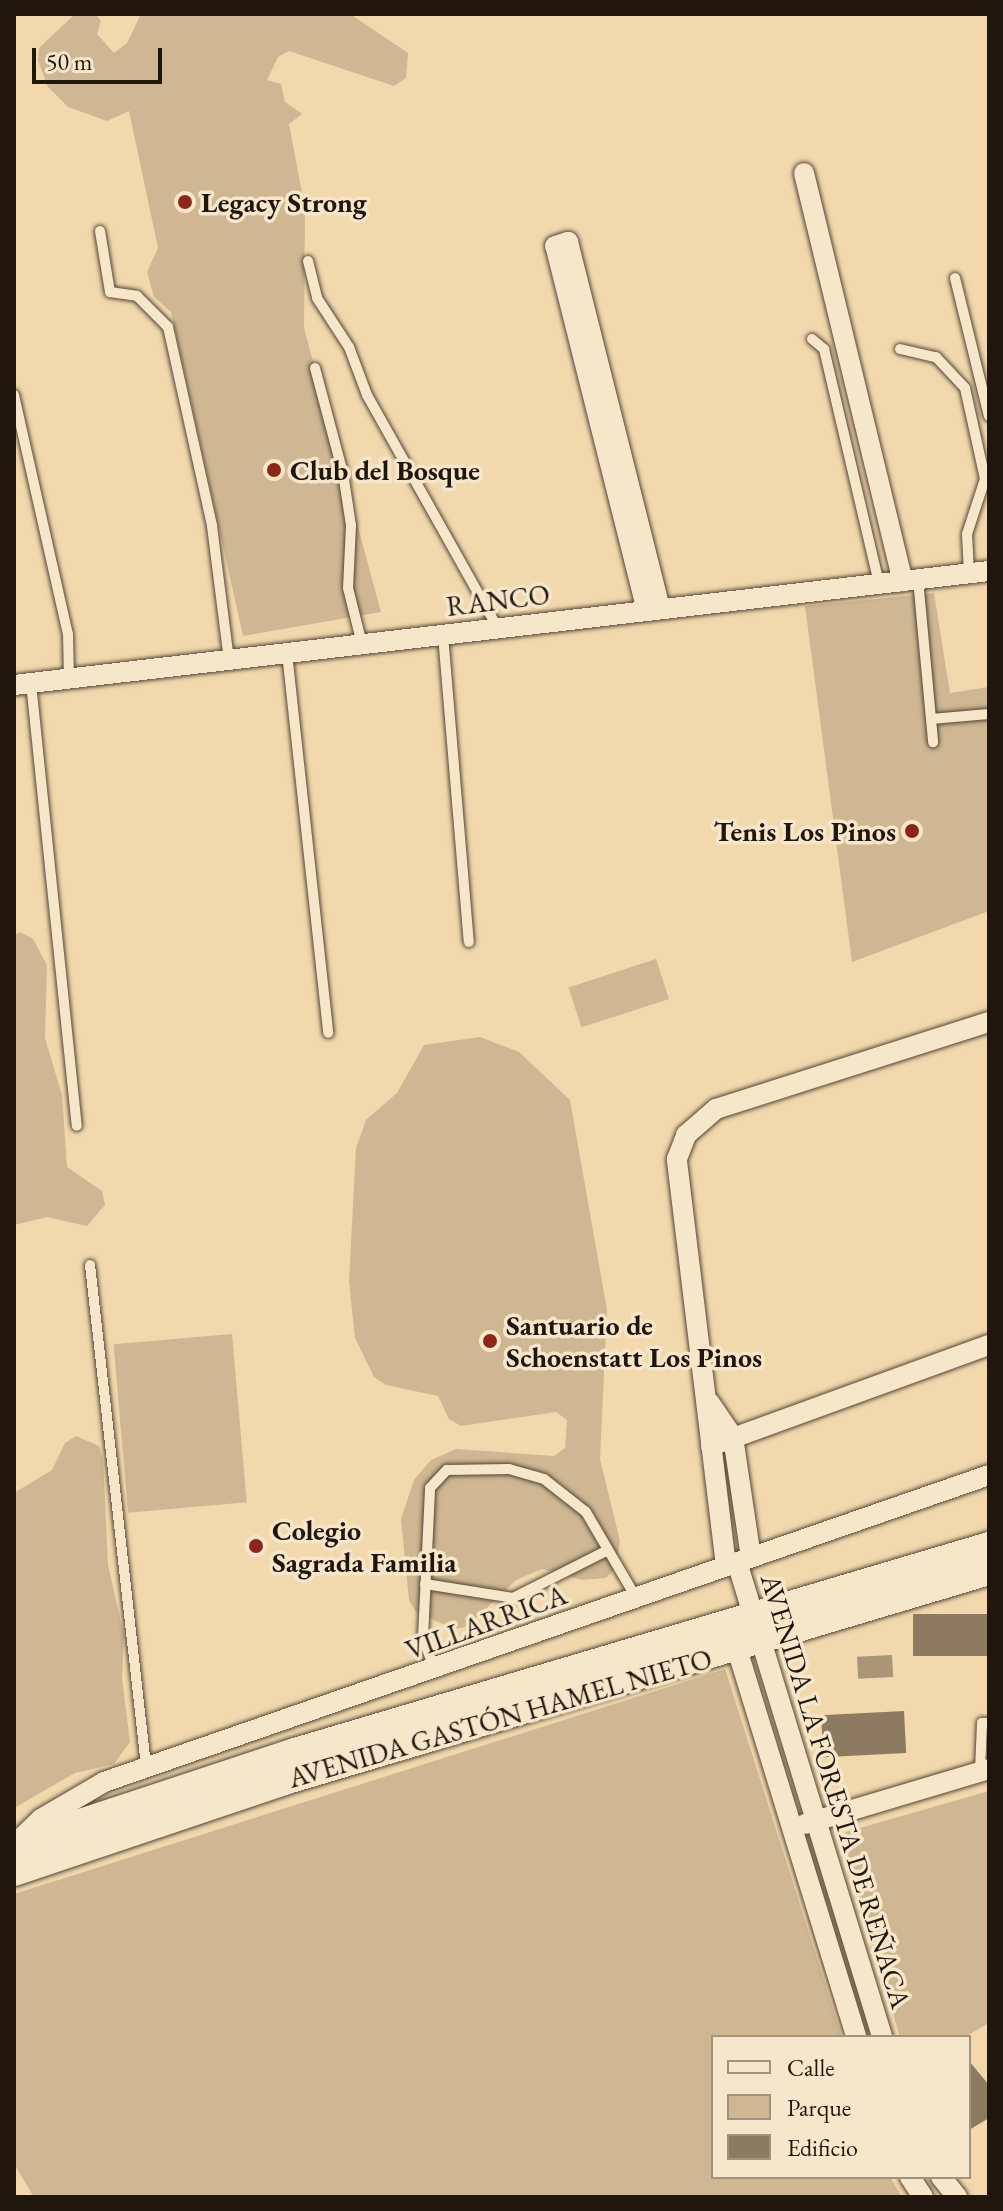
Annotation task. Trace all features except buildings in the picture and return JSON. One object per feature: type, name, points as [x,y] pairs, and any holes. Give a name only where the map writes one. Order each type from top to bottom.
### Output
[{"type":"main road","name":"AVENIDA GASTÓN HAMEL NIETO","points":[[14,1872],[270,1785],[746,1632],[989,1546]]},
{"type":"main road","name":"AVENIDA GASTÓN HAMEL NIETO","points":[[14,1845],[236,1770],[746,1632],[989,1571]]},
{"type":"street","points":[[804,173],[910,580]]},
{"type":"street","points":[[568,242],[653,610],[555,246],[568,242]]},
{"type":"street","name":"RANCO","points":[[22,684],[979,572]]},
{"type":"street","points":[[738,1561],[711,1446],[677,1159],[693,1125],[716,1109],[989,1022]]},
{"type":"street","points":[[711,1446],[989,1345]]},
{"type":"street","points":[[705,1395],[733,1437],[738,1561]]},
{"type":"street","name":"VILLARRICA","points":[[14,1845],[76,1796],[146,1766],[435,1670],[635,1596],[989,1475]]},
{"type":"street","name":"AVENIDA LA FORESTA DE REÑACA","points":[[738,1561],[746,1632],[793,1828],[855,2035]]},
{"type":"street","name":"AVENIDA LA FORESTA DE REÑACA","points":[[746,1632],[818,1821],[881,2035]]},
{"type":"street","points":[[793,1828],[985,1770]]},
{"type":"street","points":[[911,2179],[923,2197]]},
{"type":"street","points":[[943,2179],[957,2197]]},
{"type":"lane","points":[[100,231],[110,292],[137,296],[168,327],[212,526],[229,660]]},
{"type":"lane","points":[[308,261],[317,298],[349,347],[367,395],[498,628]]},
{"type":"lane","points":[[955,278],[989,416]]},
{"type":"lane","points":[[812,339],[824,349],[879,584]]},
{"type":"lane","points":[[900,349],[936,357],[965,388],[985,479],[967,534],[979,572]]},
{"type":"lane","points":[[315,368],[343,473],[351,525],[348,588],[362,644]]},
{"type":"lane","points":[[14,395],[68,634],[69,679]]},
{"type":"lane","points":[[910,580],[933,742]]},
{"type":"lane","points":[[443,635],[469,942]]},
{"type":"lane","points":[[287,653],[328,1033]]},
{"type":"lane","points":[[22,684],[77,1126]]},
{"type":"lane","points":[[931,719],[989,714]]},
{"type":"lane","points":[[90,1265],[146,1766]]},
{"type":"lane","points":[[435,1670],[423,1638],[430,1488],[447,1470],[509,1469],[544,1479],[586,1512],[635,1596]]},
{"type":"lane","points":[[425,1584],[513,1598],[608,1550]]},
{"type":"lane","points":[[985,1770],[982,1723],[989,1723]]},
{"type":"green space","name":"Club del Bosque","points":[[75,14],[95,14],[101,21],[97,34],[114,53],[127,43],[141,14],[350,14],[408,53],[406,78],[394,86],[289,51],[278,57],[267,80],[281,84],[285,102],[302,114],[289,124],[305,209],[304,328],[381,612],[243,636],[171,312],[154,297],[147,272],[158,248],[129,111],[107,121],[68,107],[48,87],[38,61],[39,48]]},
{"type":"green space","name":"Tenis Los Pinos","points":[[934,593],[950,693],[989,687],[989,911],[852,962],[805,606]]},
{"type":"green space","points":[[20,932],[33,939],[47,965],[45,1038],[62,1095],[67,1167],[102,1191],[105,1205],[87,1226],[47,1217],[14,1225],[14,936]]},
{"type":"green space","points":[[656,959],[669,999],[581,1027],[569,987]]},
{"type":"green space","name":"Santuario de Schoenstatt Los Pinos","points":[[480,1037],[519,1052],[570,1100],[607,1310],[600,1459],[620,1541],[615,1569],[606,1578],[582,1580],[542,1569],[516,1580],[467,1627],[454,1629],[416,1612],[409,1600],[401,1519],[414,1480],[431,1460],[456,1449],[554,1456],[565,1448],[567,1420],[556,1412],[461,1426],[449,1419],[438,1396],[386,1385],[374,1377],[355,1338],[349,1281],[356,1148],[366,1120],[397,1093],[424,1045]]},
{"type":"green space","points":[[232,1334],[247,1502],[128,1513],[113,1344]]},
{"type":"green space","points":[[76,1436],[99,1446],[103,1459],[108,1565],[124,1635],[122,1678],[130,1742],[114,1764],[75,1773],[14,1808],[14,1493],[52,1470],[65,1443]]},
{"type":"green space","points":[[725,1669],[841,2035],[711,2035],[711,2179],[891,2179],[902,2197],[34,2197],[14,2164],[14,1894]]},
{"type":"green space","points":[[989,1791],[989,2023],[968,2035],[899,2035],[842,1839],[846,1832]]},
{"type":"green space","points":[[810,1832],[872,2035],[863,2035],[805,1836]]},
{"type":"shaded area","points":[[892,1655],[893,1677],[858,1679],[857,1657]]},
{"type":"place","name":"Legacy Strong","points":[[185,202]]},
{"type":"place","name":"Club del Bosque","points":[[274,470]]},
{"type":"place","name":"Tenis Los Pinos","points":[[912,831]]},
{"type":"place","name":"Santuario de Schoenstatt Los Pinos","points":[[490,1341]]},
{"type":"place","name":"Colegio Sagrada Familia","points":[[256,1546]]}]
